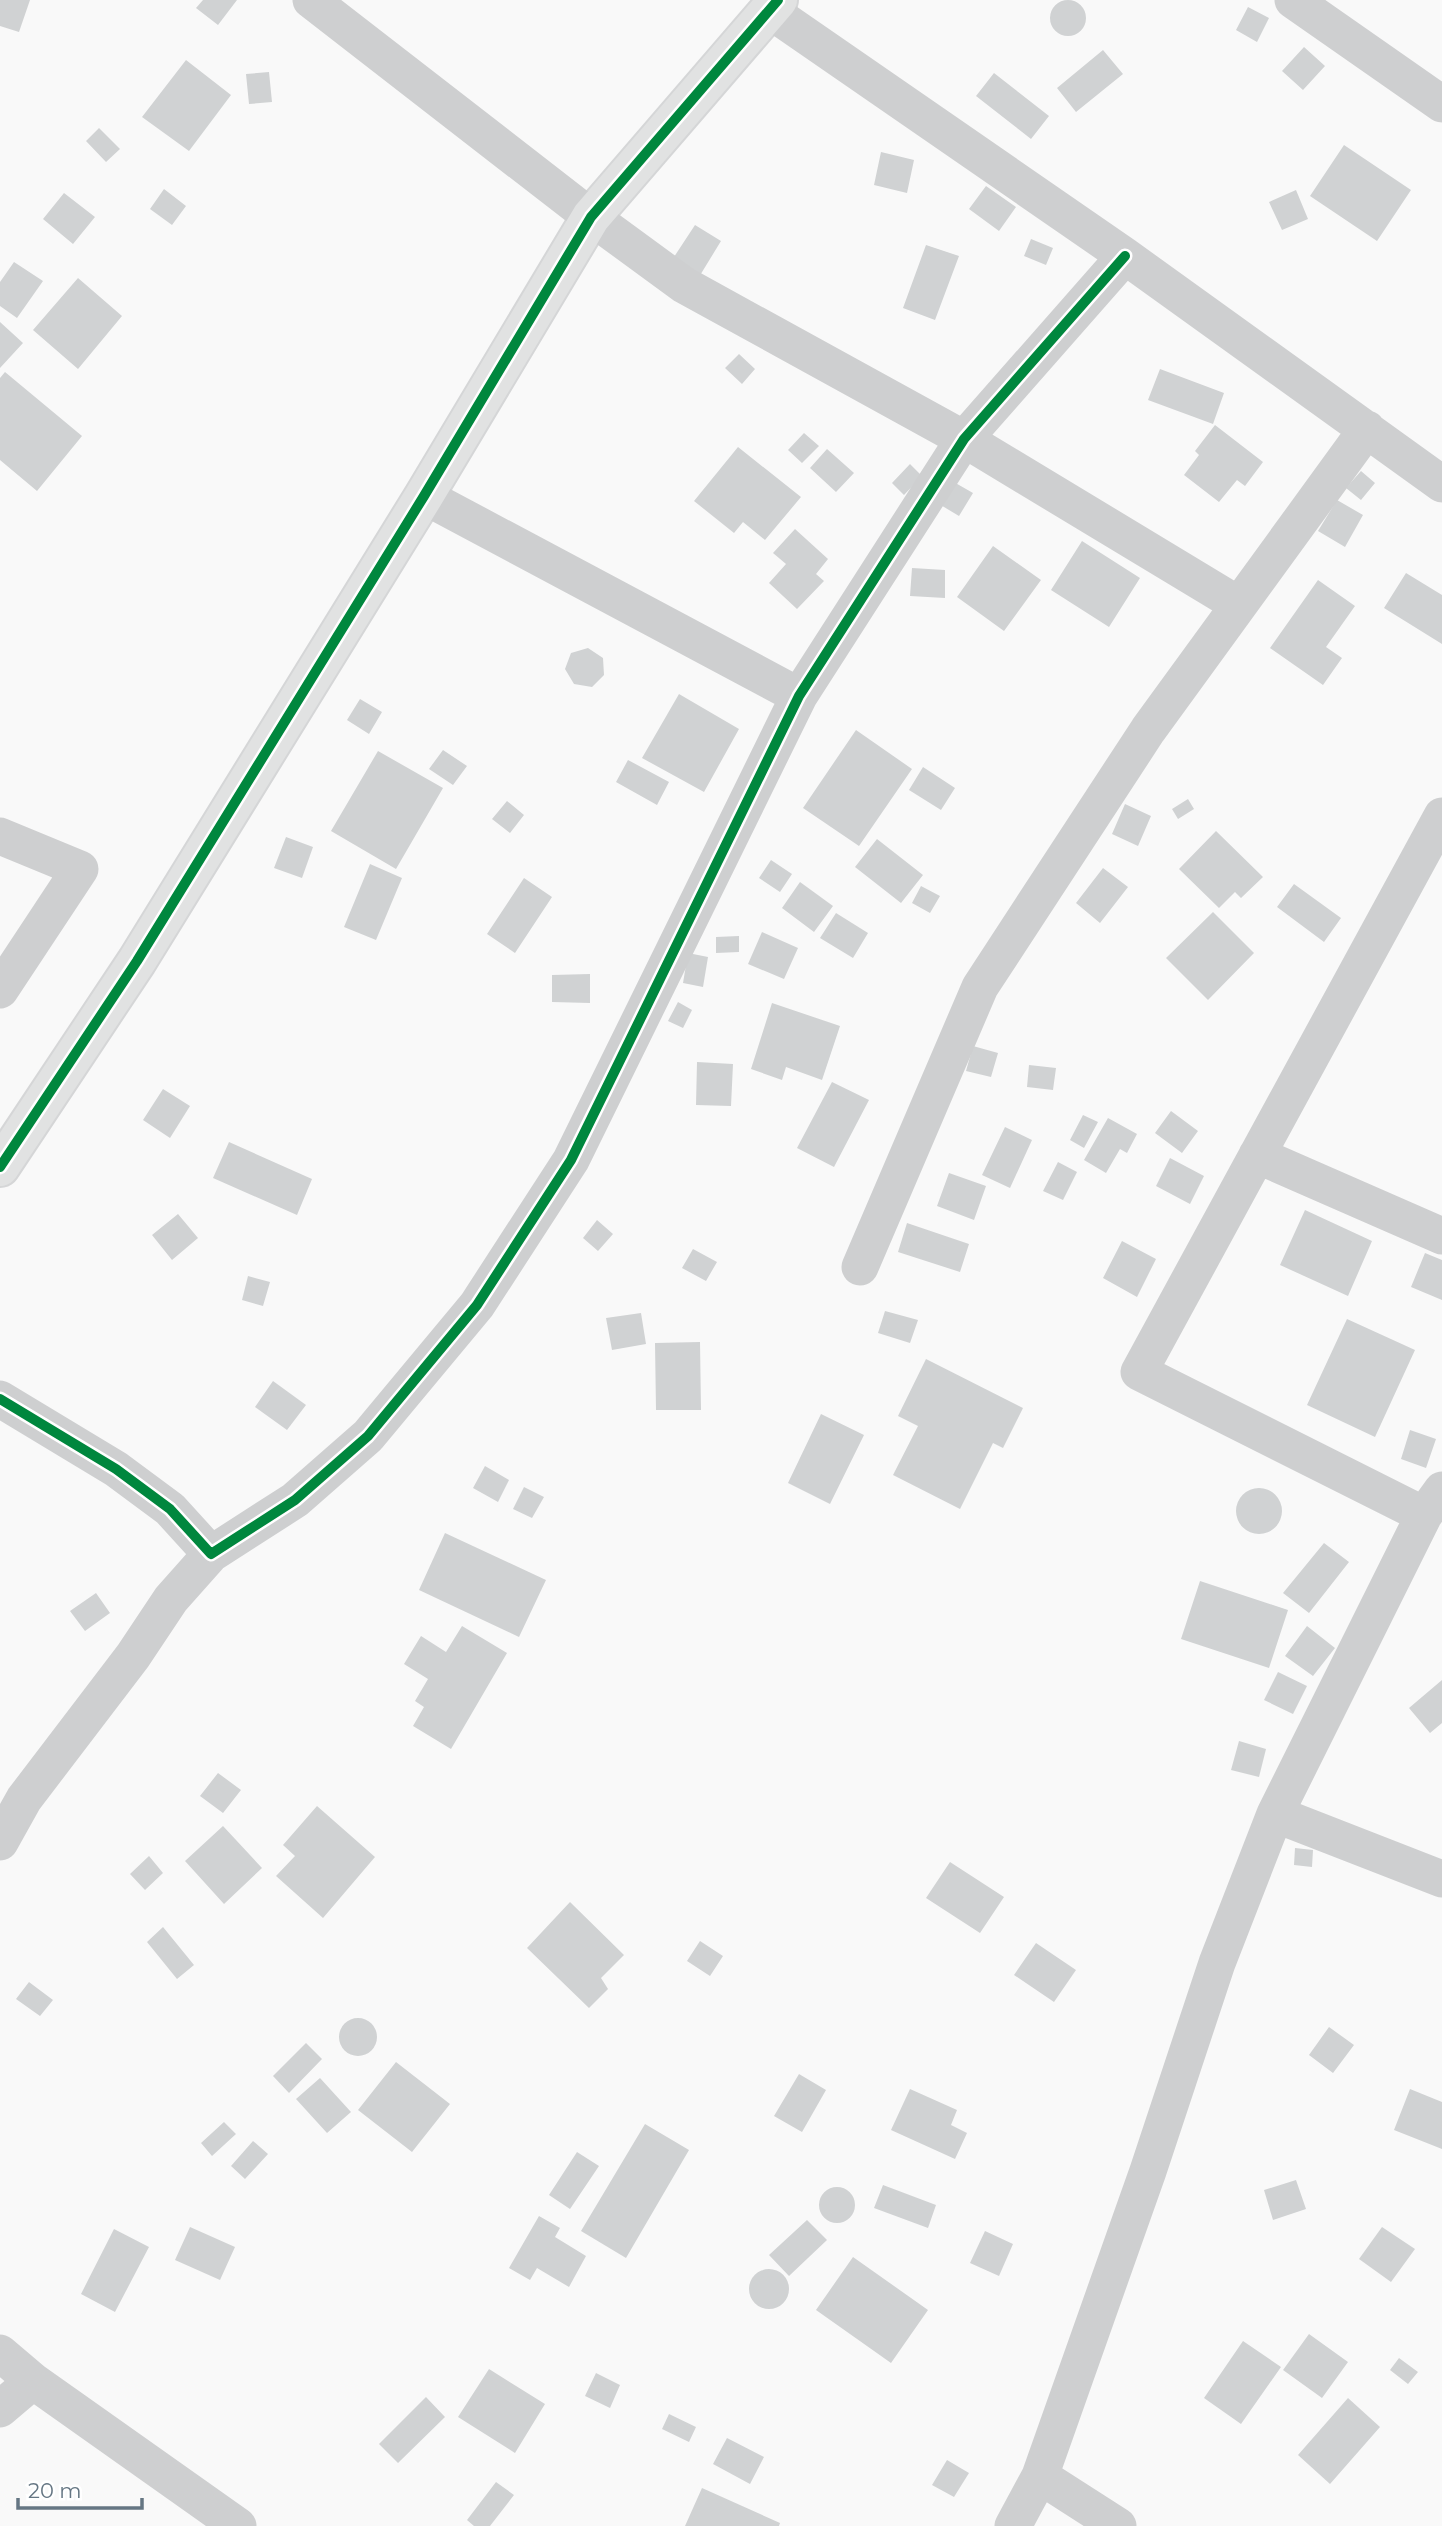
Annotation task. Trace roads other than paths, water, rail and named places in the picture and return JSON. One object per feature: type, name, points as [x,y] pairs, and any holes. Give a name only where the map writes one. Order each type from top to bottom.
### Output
[{"type":"street","points":[[311,0],[591,217],[684,285],[964,439],[1239,605]]},
{"type":"street","points":[[1293,0],[1442,104]]},
{"type":"street","points":[[3,1157],[137,961],[424,496],[591,217],[774,5],[1442,484]]},
{"type":"street","points":[[0,1842],[24,1799],[133,1656],[171,1599],[211,1554],[295,1500],[368,1436],[477,1305],[571,1160],[799,696],[964,439],[1125,256]]},
{"type":"street","points":[[860,1267],[980,987],[1148,730],[1367,429]]},
{"type":"street","points":[[424,496],[799,696]]},
{"type":"street","points":[[1013,2526],[1040,2476],[1148,2171],[1217,1963],[1275,1815],[1433,1502],[1139,1372],[1442,816]]},
{"type":"street","points":[[0,836],[80,869],[0,990]]},
{"type":"street","points":[[1257,1155],[1442,1236]]},
{"type":"street","points":[[0,1399],[116,1469],[170,1509],[211,1554]]},
{"type":"street","points":[[1275,1815],[1442,1879]]},
{"type":"street","points":[[0,2353],[33,2381],[238,2526]]},
{"type":"street","points":[[0,2409],[33,2381]]},
{"type":"street","points":[[1040,2476],[1118,2526]]}]
